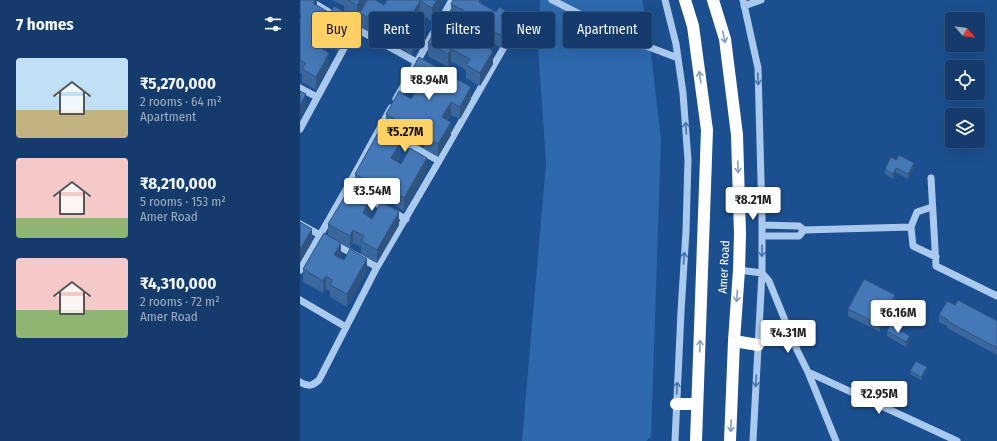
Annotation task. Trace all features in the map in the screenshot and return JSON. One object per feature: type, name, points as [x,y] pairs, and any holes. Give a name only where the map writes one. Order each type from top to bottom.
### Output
[{"type":"highway","name":"Amer Road","points":[[685,0],[692,26],[708,130],[696,441]]},
{"type":"highway","name":"Amer Road","points":[[713,0],[725,40],[737,134],[740,234],[730,441]]},
{"type":"highway","points":[[734,341],[758,345]]},
{"type":"highway","points":[[676,404],[698,404]]},
{"type":"street","points":[[309,0],[329,12]]},
{"type":"street","points":[[361,18],[371,0]]},
{"type":"street","points":[[300,270],[452,0]]},
{"type":"street","points":[[552,0],[633,41],[678,58]]},
{"type":"street","points":[[664,0],[676,44],[683,94],[688,160],[686,231],[675,441]]},
{"type":"street","points":[[753,441],[762,273],[762,225],[758,68],[744,3],[761,0]]},
{"type":"street","points":[[361,31],[428,69]]},
{"type":"street","points":[[300,129],[344,48]]},
{"type":"street","points":[[300,382],[306,385],[314,385],[319,380],[377,268],[439,161],[474,95],[503,48]]},
{"type":"street","points":[[300,88],[317,98]]},
{"type":"street","points":[[380,128],[439,161]]},
{"type":"street","points":[[931,178],[936,266],[997,296]]},
{"type":"street","points":[[347,188],[406,219]]},
{"type":"street","points":[[932,207],[917,212],[911,227],[913,246],[936,257]]},
{"type":"street","points":[[300,224],[377,268]]},
{"type":"street","points":[[762,225],[799,226],[804,230],[911,227]]},
{"type":"street","points":[[762,236],[799,236],[804,230]]},
{"type":"street","points":[[739,270],[762,273],[769,281],[836,441]]},
{"type":"street","points":[[300,300],[346,328]]},
{"type":"street","points":[[808,372],[957,441]]},
{"type":"shaded area","points":[[540,0],[642,0],[645,12],[563,12],[563,48],[650,48],[661,140],[651,437],[646,441],[522,441],[546,163],[538,48],[555,48],[555,12],[539,12]]},
{"type":"building","points":[[300,0],[315,0],[313,3],[328,12],[312,12],[312,48],[320,48],[329,53],[316,77],[302,69],[306,63],[300,60]]},
{"type":"building","points":[[348,0],[360,0],[357,5]]},
{"type":"building","points":[[368,0],[376,0],[384,5],[387,0],[437,0],[432,8],[420,1],[413,12],[369,12],[369,18],[361,12]]},
{"type":"building","points":[[453,0],[480,0],[479,2],[496,12],[499,7],[508,12],[502,12],[502,36],[494,32],[494,12],[462,12],[463,10],[451,4]]},
{"type":"building","points":[[334,6],[344,12],[331,12]]},
{"type":"building","points":[[432,36],[432,45],[428,43]]},
{"type":"building","points":[[437,48],[488,48],[493,51],[480,73],[466,65],[470,59],[451,49],[448,54]]},
{"type":"building","points":[[419,57],[440,69],[437,74],[454,84],[457,79],[471,87],[460,107],[451,102],[442,117],[451,122],[438,144],[424,136],[428,131],[409,120],[406,126],[386,114],[399,91],[411,99],[421,82],[409,75]]},
{"type":"building","points":[[300,91],[306,94],[300,105]]},
{"type":"building","points":[[379,131],[400,143],[391,158],[401,164],[410,148],[427,158],[404,198],[388,189],[392,182],[385,178],[379,188],[355,174]]},
{"type":"building","points":[[899,155],[914,163],[908,174],[896,168],[893,174],[885,169],[891,157],[896,160]]},
{"type":"building","points":[[351,186],[371,197],[363,213],[372,219],[381,202],[399,212],[377,250],[361,241],[364,236],[353,230],[350,236],[328,224]]},
{"type":"building","points":[[300,222],[312,229],[300,250]]},
{"type":"building","points":[[324,233],[341,243],[334,255],[344,260],[350,249],[367,259],[347,294],[330,285],[332,280],[326,276],[323,281],[303,269]]},
{"type":"building","points":[[864,279],[895,295],[880,325],[848,309]]},
{"type":"building","points":[[958,300],[997,321],[997,348],[947,321],[948,320],[939,315],[947,301],[955,305]]},
{"type":"building","points":[[890,325],[910,336],[906,342],[887,331]]},
{"type":"building","points":[[916,361],[927,367],[921,377],[910,371]]}]
